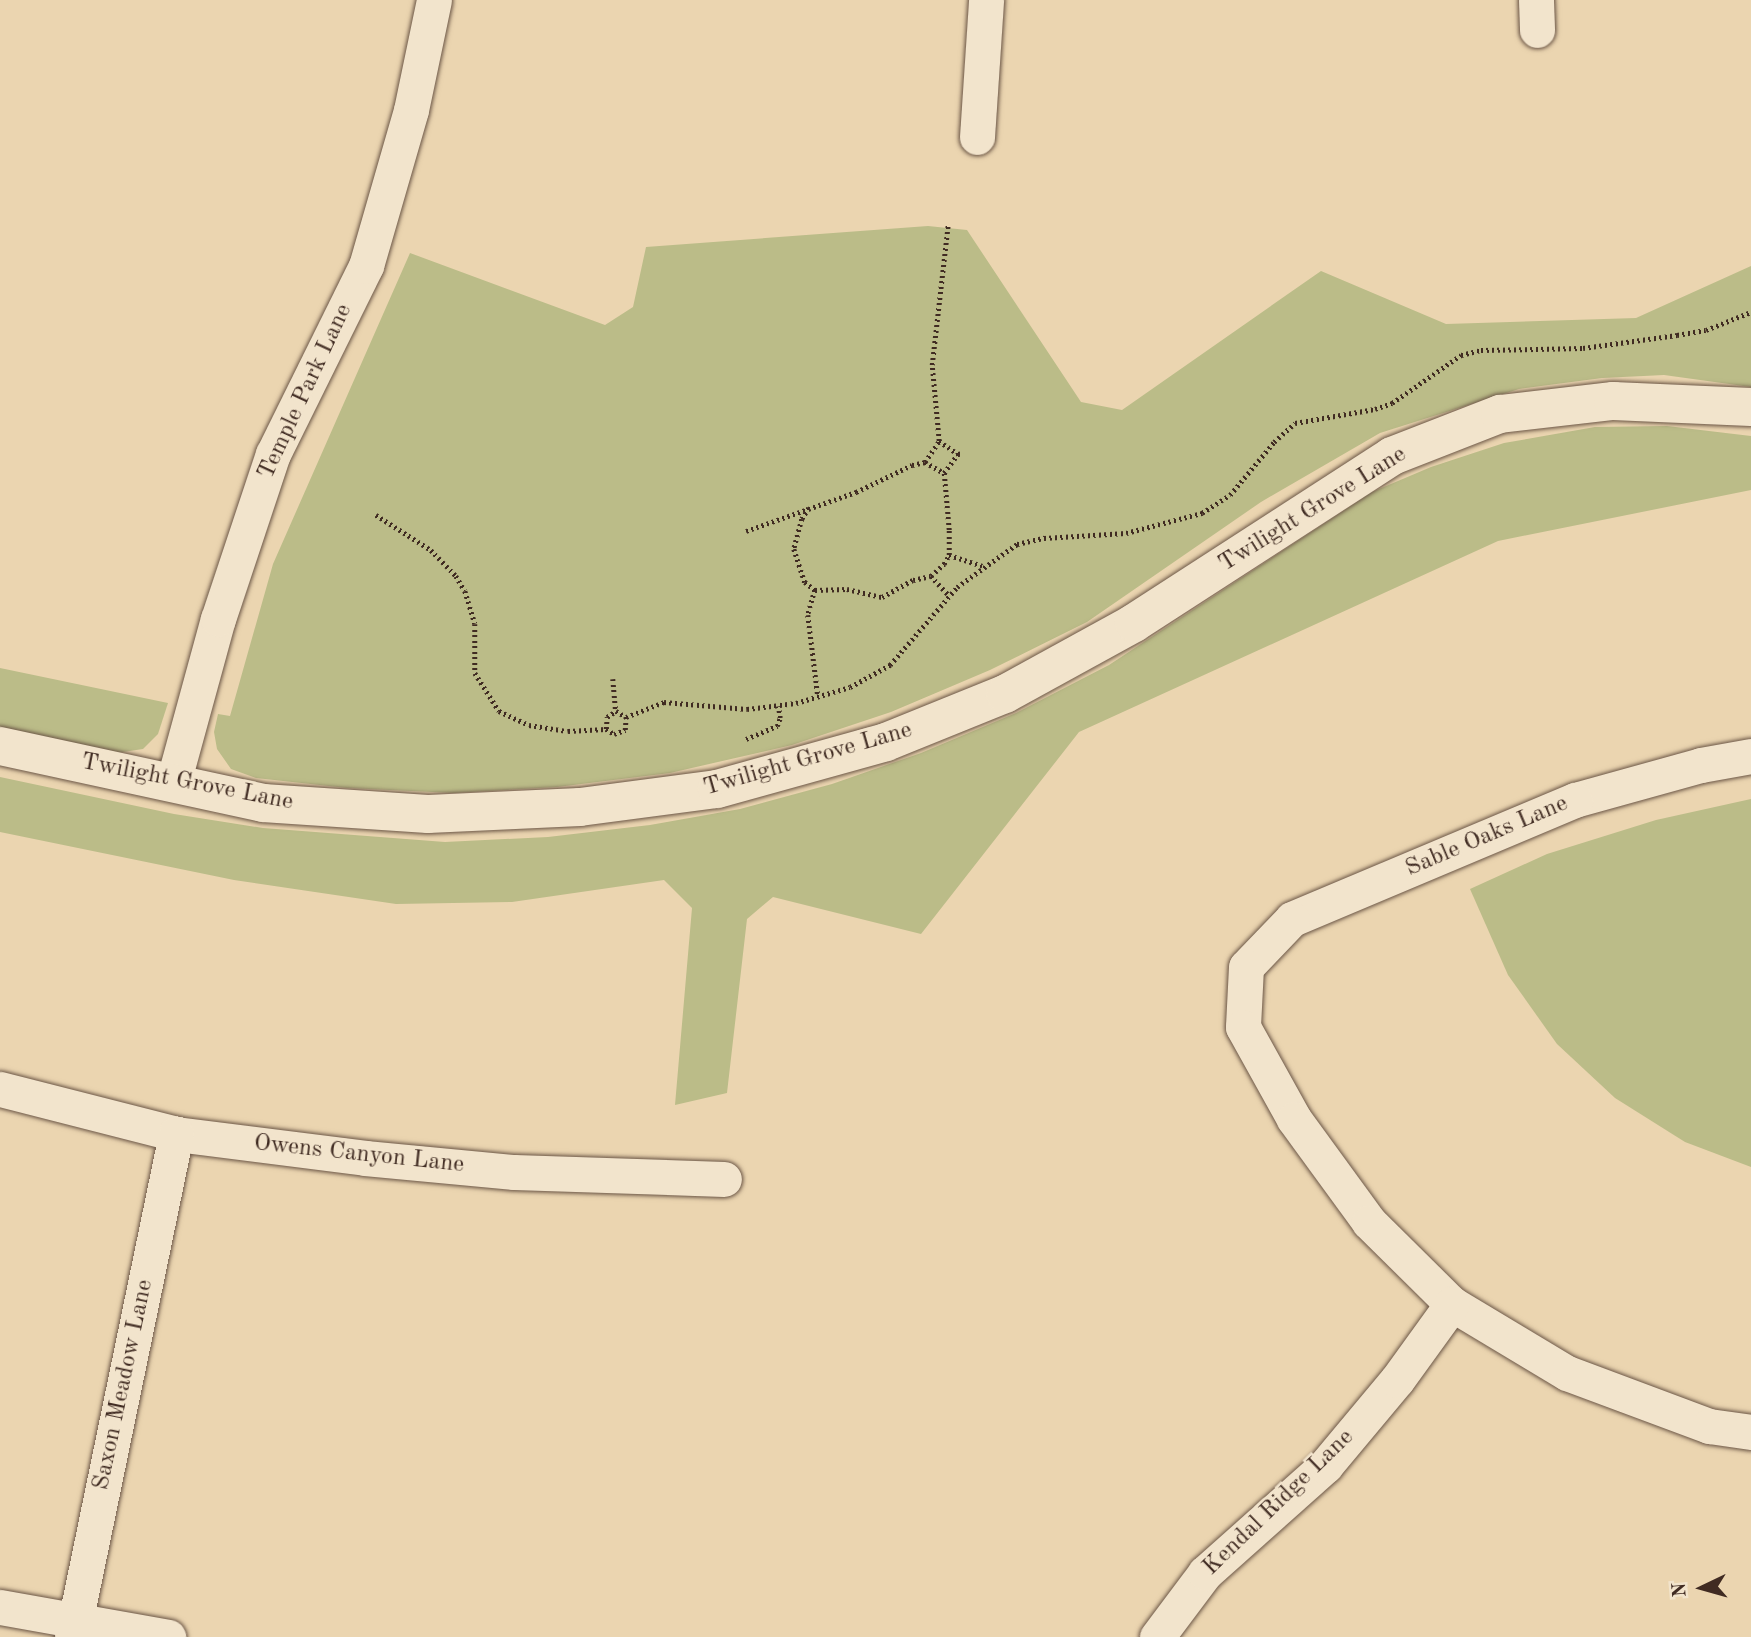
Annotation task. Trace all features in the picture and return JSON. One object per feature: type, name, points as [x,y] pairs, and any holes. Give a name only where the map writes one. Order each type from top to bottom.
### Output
[{"type":"street","name":"Temple Park Lane","points":[[173,783],[218,619],[273,454],[366,266],[411,110],[434,0]]},
{"type":"street","points":[[977,137],[986,0]]},
{"type":"street","name":"Twilight Grove Lane","points":[[0,746],[263,803],[428,814],[580,807],[717,789],[886,742],[1004,694],[1133,623],[1392,456],[1500,414],[1613,401],[1751,407]]},
{"type":"street","name":"Sable Oaks Lane","points":[[1452,1304],[1368,1222],[1294,1119],[1243,1027],[1246,967],[1292,919],[1575,800],[1701,765],[1751,756]]},
{"type":"street","name":"Owens Canyon Lane","points":[[0,1089],[176,1134],[365,1158],[514,1172],[724,1179]]},
{"type":"street","name":"Saxon Meadow Lane","points":[[74,1629],[176,1134]]},
{"type":"street","points":[[1452,1304],[1567,1373],[1709,1426],[1751,1432]]},
{"type":"street","name":"Kendal Ridge Lane","points":[[1157,1637],[1205,1573],[1325,1466],[1397,1380],[1452,1304]]},
{"type":"street","points":[[0,1607],[74,1629],[168,1637]]},
{"type":"path","points":[[746,531],[856,492],[904,468],[925,462],[939,441],[932,373],[948,225]]},
{"type":"path","points":[[815,590],[848,589],[882,597],[913,580],[931,576],[949,555],[944,473],[961,453],[939,441]]},
{"type":"path","points":[[925,462],[944,473]]},
{"type":"path","points":[[809,508],[802,519],[793,549],[799,571],[815,590]]},
{"type":"path","points":[[376,515],[431,550],[456,576],[465,591],[475,624],[475,673],[499,711],[529,725],[548,729],[606,729],[614,734],[621,734],[626,726],[626,718]]},
{"type":"path","points":[[626,718],[664,702],[727,709],[778,706],[850,687],[890,664],[949,595],[983,566],[949,555]]},
{"type":"path","points":[[931,576],[949,595]]},
{"type":"path","points":[[815,590],[808,615],[818,696]]},
{"type":"path","points":[[613,679],[616,710],[626,718]]},
{"type":"path","points":[[745,748],[749,736],[777,726],[780,718],[778,706]]},
{"type":"path","points":[[606,729],[607,717],[616,710]]},
{"type":"green space","points":[[928,226],[967,230],[1081,402],[1122,410],[1321,271],[1446,324],[1636,318],[1751,266],[1751,387],[1664,375],[1602,378],[1519,389],[1380,433],[1261,502],[1087,622],[990,670],[891,712],[792,745],[670,773],[557,787],[454,793],[347,788],[256,778],[231,769],[217,749],[214,732],[218,714],[230,716],[273,564],[410,253],[605,325],[633,307],[646,247]]},
{"type":"green space","points":[[1667,426],[1751,436],[1751,490],[1498,541],[1079,732],[921,934],[773,897],[747,919],[727,1093],[675,1105],[692,908],[664,880],[512,902],[396,904],[234,880],[0,832],[0,777],[174,814],[263,828],[445,842],[548,837],[650,825],[740,809],[832,784],[921,753],[1016,713],[1109,665],[1372,492],[1431,467],[1504,443],[1595,427]]},
{"type":"green space","points":[[0,668],[168,703],[158,734],[143,749],[116,753],[0,727]]},
{"type":"green space","points":[[1751,799],[1751,1167],[1685,1142],[1615,1098],[1557,1044],[1508,975],[1470,889],[1547,854],[1656,820]]}]
